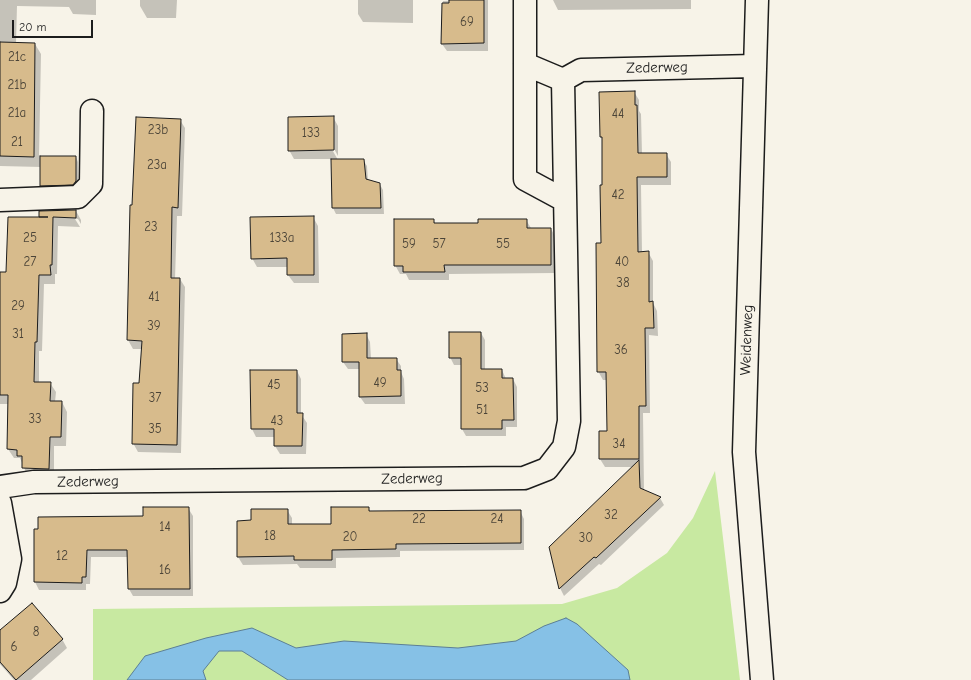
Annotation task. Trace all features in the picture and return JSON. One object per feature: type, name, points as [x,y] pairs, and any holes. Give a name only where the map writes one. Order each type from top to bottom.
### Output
[{"type":"street","points":[[524,0],[525,179],[564,200]]},
{"type":"street","name":"Weidenweg","points":[[757,0],[744,452],[762,680]]},
{"type":"street","points":[[524,64],[564,80]]},
{"type":"street","name":"Zederweg","points":[[0,488],[34,482],[524,478],[547,468],[564,448],[569,421],[564,200],[564,80],[582,70],[754,66]]},
{"type":"street","points":[[0,200],[78,197],[91,184],[92,111]]},
{"type":"street","points":[[0,503],[10,559],[5,583],[0,591]]},
{"type":"green space","points":[[715,471],[740,680],[93,680],[93,609],[562,604],[617,588],[667,553],[693,518]]},
{"type":"water","points":[[566,618],[577,624],[628,670],[630,680],[288,680],[242,651],[219,651],[203,671],[206,680],[127,680],[145,656],[206,638],[252,628],[296,648],[344,641],[458,648],[516,641],[544,626]]},
{"type":"building","points":[[449,0],[484,0],[484,43],[441,44],[442,3],[449,3]]},
{"type":"building","points":[[0,42],[35,43],[34,157],[0,156]]},
{"type":"building","points":[[635,91],[635,105],[637,105],[638,153],[667,153],[667,177],[637,177],[638,252],[649,251],[649,302],[653,301],[654,328],[645,328],[646,406],[639,406],[639,459],[599,459],[599,431],[607,431],[606,372],[597,372],[596,243],[601,243],[600,185],[602,185],[602,137],[600,137],[599,92]]},
{"type":"building","points":[[334,116],[334,150],[288,151],[288,117]]},
{"type":"building","points":[[136,117],[181,119],[178,208],[172,207],[171,278],[180,278],[177,445],[132,444],[133,383],[139,383],[142,341],[127,340],[130,205],[132,205]]},
{"type":"building","points":[[40,156],[76,156],[76,181],[73,185],[40,186]]},
{"type":"building","points":[[331,159],[364,159],[366,179],[380,183],[381,208],[332,208]]},
{"type":"building","points":[[76,210],[76,218],[53,217],[52,265],[50,265],[51,275],[39,275],[34,382],[51,382],[50,401],[62,401],[61,437],[50,437],[49,469],[22,468],[22,456],[17,456],[17,450],[7,449],[8,395],[0,395],[0,272],[6,272],[8,217],[39,217],[39,211]]},
{"type":"building","points":[[314,216],[314,275],[287,275],[287,258],[251,259],[250,217]]},
{"type":"building","points":[[394,219],[434,219],[434,223],[478,223],[478,219],[527,219],[527,228],[551,228],[551,265],[444,265],[445,272],[403,272],[403,266],[394,266]]},
{"type":"building","points":[[449,332],[481,332],[481,369],[502,369],[502,378],[513,378],[514,420],[502,420],[502,429],[461,429],[461,358],[449,358]]},
{"type":"building","points":[[367,333],[367,358],[397,358],[397,370],[401,370],[401,396],[359,397],[359,362],[342,362],[342,334]]},
{"type":"building","points":[[250,370],[297,370],[297,413],[303,413],[302,446],[274,446],[274,429],[251,429]]},
{"type":"building","points":[[639,460],[640,488],[661,497],[596,558],[594,557],[559,589],[549,547]]},
{"type":"building","points":[[143,507],[189,507],[190,589],[128,589],[127,550],[87,550],[86,577],[82,577],[82,583],[34,582],[34,529],[38,529],[38,517],[143,516]]},
{"type":"building","points":[[331,507],[369,507],[369,511],[521,510],[521,543],[396,544],[396,549],[332,550],[332,560],[294,560],[294,556],[237,557],[237,521],[251,520],[251,509],[288,509],[288,524],[331,524]]},
{"type":"building","points":[[32,603],[63,639],[16,680],[0,662],[0,630]]}]
